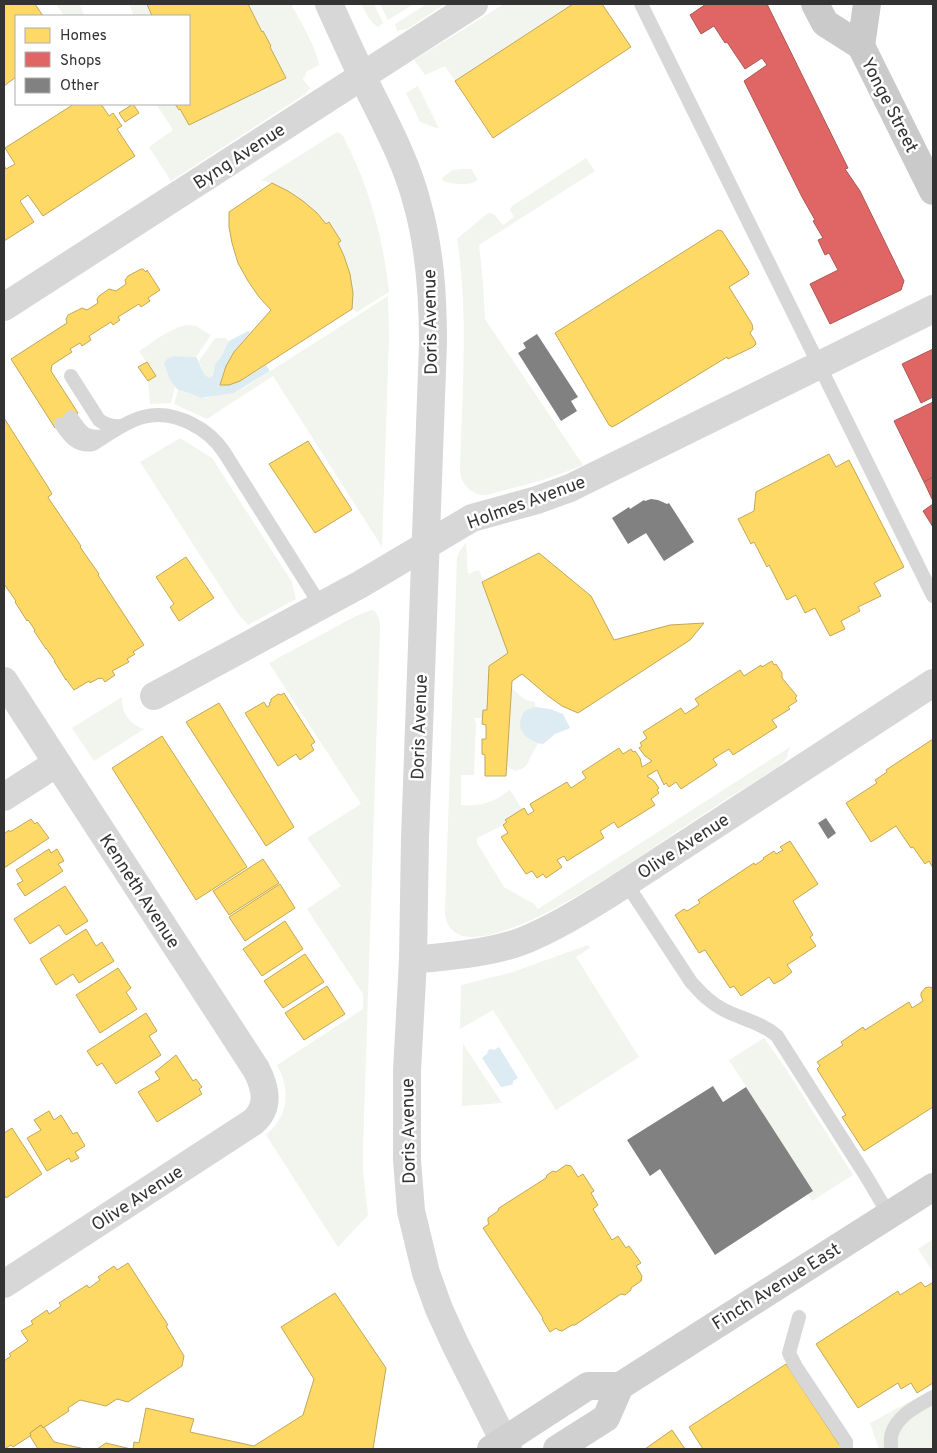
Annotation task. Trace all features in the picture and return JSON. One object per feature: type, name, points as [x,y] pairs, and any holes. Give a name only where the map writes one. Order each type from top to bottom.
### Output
[{"type":"main road","name":"Yonge Street","points":[[815,4],[825,23],[861,46],[933,191]]},
{"type":"main road","name":"Yonge Street","points":[[861,46],[867,4]]},
{"type":"main road","name":"Finch Avenue East","points":[[620,1386],[933,1187]]},
{"type":"main road","points":[[501,1446],[588,1386],[620,1386],[606,1418],[557,1449]]},
{"type":"street","name":"Doris Avenue","points":[[329,4],[399,151],[417,202],[430,262],[433,343],[415,828],[413,960],[407,1071],[406,1138],[411,1211],[426,1273],[439,1309],[501,1446]]},
{"type":"street","name":"Byng Avenue","points":[[4,308],[474,4]]},
{"type":"street","name":"Holmes Avenue","points":[[154,696],[361,584],[472,518],[537,500],[570,488],[933,309]]},
{"type":"street","name":"Kenneth Avenue","points":[[4,681],[256,1069],[264,1091],[264,1106]]},
{"type":"street","name":"Olive Avenue","points":[[413,960],[480,952],[518,942],[557,925],[626,883],[933,683]]},
{"type":"street","points":[[4,797],[57,763]]},
{"type":"street","name":"Olive Avenue","points":[[4,1284],[254,1122],[259,1117],[264,1106]]},
{"type":"lane","points":[[641,4],[933,596]]},
{"type":"lane","points":[[71,376],[101,422],[112,426],[122,426]]},
{"type":"lane","points":[[66,421],[84,434],[94,437],[105,436],[136,419],[157,414],[183,420],[208,434],[224,452],[321,606]]},
{"type":"lane","points":[[626,883],[691,982],[701,993],[724,1010],[764,1027],[777,1036],[866,1176],[888,1215]]},
{"type":"lane","points":[[799,1317],[789,1353],[796,1367],[846,1442],[846,1449]]},
{"type":"lane","points":[[891,1449],[891,1434],[900,1419],[912,1408],[933,1397]]},
{"type":"shaded area","points":[[56,4],[79,4],[84,15],[63,15]]},
{"type":"shaded area","points":[[129,4],[147,4],[152,15],[134,15]]},
{"type":"shaded area","points":[[248,4],[291,4],[311,42],[319,65],[306,72],[305,77],[302,78],[310,88],[305,94],[171,181],[149,147],[173,130],[157,105],[176,105],[189,125],[285,78],[271,46]]},
{"type":"shaded area","points":[[361,4],[374,4],[383,23],[378,27],[375,25]]},
{"type":"shaded area","points":[[380,4],[414,4],[388,20]]},
{"type":"shaded area","points":[[427,4],[445,4],[407,29],[397,31],[395,24]]},
{"type":"shaded area","points":[[504,4],[573,4],[455,81],[445,66],[425,75],[414,60]]},
{"type":"shaded area","points":[[418,86],[439,129],[420,122],[406,93]]},
{"type":"shaded area","points":[[337,132],[343,136],[367,193],[379,232],[389,292],[357,312],[352,309],[350,275],[338,243],[341,240],[329,222],[326,224],[312,209],[280,187],[261,180]]},
{"type":"shaded area","points":[[586,158],[595,171],[479,245],[485,319],[583,465],[524,485],[488,495],[481,495],[471,491],[465,485],[460,471],[464,326],[461,268],[457,239],[488,213],[494,214],[503,225],[514,217],[510,210],[512,206]]},
{"type":"shaded area","points":[[471,169],[478,180],[465,184],[443,181],[442,178],[452,170]]},
{"type":"shaded area","points":[[388,296],[389,338],[382,547],[273,376],[207,419],[174,404],[178,390],[201,398],[207,398],[220,394],[234,393],[244,388]]},
{"type":"shaded area","points":[[189,325],[196,326],[211,335],[196,357],[174,356],[165,367],[170,380],[175,386],[171,403],[150,404],[148,381],[156,376],[139,351],[169,332]]},
{"type":"shaded area","points":[[248,331],[250,333],[235,351],[220,385],[239,381],[266,365],[270,371],[234,393],[201,398],[178,390],[170,380],[164,364],[167,359],[174,356],[196,357],[203,372],[210,378],[213,375],[215,364],[229,341]]},
{"type":"shaded area","points":[[215,338],[225,338],[229,341],[216,363],[210,378],[204,374],[199,361]]},
{"type":"shaded area","points":[[180,438],[212,458],[292,582],[296,599],[248,625],[236,611],[140,462]]},
{"type":"shaded area","points":[[466,543],[468,574],[479,570],[508,653],[489,666],[487,710],[483,710],[482,718],[474,718],[476,723],[474,775],[461,775],[461,805],[487,803],[510,790],[522,809],[505,820],[507,822],[503,825],[477,838],[477,843],[504,887],[534,904],[538,909],[790,747],[786,759],[778,767],[591,888],[552,910],[514,927],[480,937],[456,933],[445,913],[457,558]]},
{"type":"shaded area","points":[[371,610],[375,611],[379,619],[380,628],[363,1149],[363,1171],[368,1215],[338,1247],[266,1135],[279,1119],[285,1102],[286,1093],[277,1065],[363,1009],[363,994],[307,909],[341,886],[307,838],[361,804],[269,663],[356,616]]},
{"type":"shaded area","points":[[511,686],[521,697],[535,702],[538,743],[526,766],[515,771],[506,766]]},
{"type":"shaded area","points":[[122,697],[123,708],[127,717],[134,724],[144,729],[94,761],[72,728]]},
{"type":"shaded area","points":[[535,707],[550,709],[563,714],[570,728],[555,734],[543,744],[533,741],[522,731],[520,722],[525,711]]},
{"type":"shaded area","points":[[588,945],[590,948],[576,957],[639,1057],[556,1110],[493,1010],[460,1029],[461,985],[510,973]]},
{"type":"shaded area","points":[[764,1038],[786,1069],[853,1175],[812,1201],[808,1194],[813,1191],[729,1060]]},
{"type":"shaded area","points":[[463,1044],[502,1103],[462,1106]]},
{"type":"shaded area","points":[[499,1047],[518,1078],[513,1081],[513,1084],[501,1087],[482,1058],[487,1054],[488,1050],[494,1050]]},
{"type":"shaded area","points":[[933,1239],[933,1272],[918,1249]]},
{"type":"shaded area","points":[[933,1389],[933,1449],[879,1449],[870,1423]]},
{"type":"building: Homes","points":[[4,4],[35,4],[42,15],[15,15],[15,78],[4,86]]},
{"type":"building: Homes","points":[[147,4],[248,4],[286,78],[189,125],[176,105],[190,105],[190,15],[152,15]]},
{"type":"building: Homes","points":[[573,4],[602,4],[631,47],[493,138],[455,81]]},
{"type":"building: Homes","points":[[72,105],[102,105],[109,116],[113,113],[122,126],[117,129],[135,156],[43,216],[28,195],[20,201],[34,222],[4,241],[4,165],[6,169],[15,164],[5,148]]},
{"type":"building: Homes","points":[[134,105],[139,113],[125,122],[119,113]]},
{"type":"building: Homes","points":[[272,183],[303,201],[326,224],[329,222],[341,241],[338,243],[350,274],[353,293],[352,309],[240,381],[229,385],[220,385],[226,366],[234,352],[271,310],[259,297],[238,263],[229,227],[229,212]]},
{"type":"building: Homes","points":[[718,230],[722,231],[749,274],[729,287],[752,324],[753,329],[750,333],[756,344],[728,359],[727,357],[612,427],[609,425],[555,333]]},
{"type":"building: Homes","points":[[141,269],[146,272],[147,270],[160,290],[148,298],[150,301],[141,307],[139,304],[118,317],[120,320],[113,325],[111,322],[89,336],[91,340],[82,346],[80,343],[70,349],[72,352],[52,365],[51,371],[78,413],[55,428],[11,359],[67,323],[68,315],[82,308],[87,310],[98,303],[97,299],[99,296],[109,289],[116,291],[126,284],[125,280],[128,276]]},
{"type":"building: Homes","points":[[147,362],[156,376],[148,381],[138,367]]},
{"type":"building: Homes","points":[[4,418],[52,494],[48,497],[49,499],[144,645],[133,652],[135,654],[127,659],[129,662],[112,671],[115,675],[105,682],[102,678],[99,678],[90,683],[89,681],[74,690],[4,584]]},
{"type":"building: Homes","points":[[308,441],[352,510],[315,533],[269,464]]},
{"type":"building: Homes","points":[[829,454],[836,467],[849,460],[904,567],[874,583],[881,596],[858,607],[860,611],[841,621],[845,629],[830,636],[815,608],[805,613],[796,595],[787,600],[769,565],[767,567],[754,542],[751,544],[738,519],[754,511],[756,492]]},
{"type":"building: Homes","points":[[539,553],[591,596],[614,640],[670,625],[704,623],[690,640],[578,713],[562,706],[522,674],[512,681],[506,776],[485,776],[485,755],[482,754],[482,739],[486,739],[486,725],[482,724],[483,710],[487,710],[489,666],[508,653],[482,582]]},
{"type":"building: Homes","points":[[186,557],[214,598],[179,621],[170,607],[174,604],[156,577]]},
{"type":"building: Homes","points":[[772,661],[782,673],[782,678],[797,696],[795,698],[797,701],[788,707],[790,709],[772,720],[777,727],[733,755],[729,749],[713,759],[717,765],[681,789],[676,782],[669,787],[666,783],[664,785],[657,770],[647,776],[659,788],[657,790],[659,793],[651,799],[655,805],[618,828],[614,822],[600,831],[604,838],[567,861],[564,856],[557,860],[562,867],[546,878],[543,874],[537,878],[532,871],[526,874],[501,837],[508,833],[503,825],[507,822],[505,820],[524,808],[528,815],[534,811],[530,804],[567,782],[571,788],[586,778],[582,772],[619,748],[623,754],[631,749],[633,752],[635,751],[640,758],[642,767],[652,761],[639,748],[642,746],[640,743],[647,738],[643,732],[681,708],[685,714],[699,705],[695,699],[740,670],[744,676],[761,665],[762,667]]},
{"type":"building: Homes","points":[[284,693],[315,742],[311,745],[314,750],[300,760],[296,754],[278,766],[245,713],[264,702],[267,707],[270,705],[271,699],[278,694]]},
{"type":"building: Homes","points":[[219,703],[294,827],[266,846],[186,722]]},
{"type":"building: Homes","points":[[162,736],[247,867],[196,900],[112,768]]},
{"type":"building: Homes","points":[[933,739],[933,868],[929,861],[925,864],[896,826],[871,842],[846,803],[877,783],[875,780],[887,772],[886,770]]},
{"type":"building: Homes","points":[[31,819],[35,824],[37,822],[49,838],[4,868],[4,834]]},
{"type":"building: Homes","points":[[790,841],[818,884],[793,901],[813,935],[810,937],[816,946],[787,965],[792,972],[783,979],[774,984],[769,977],[741,996],[734,986],[730,988],[705,950],[699,953],[675,915],[684,909],[687,911],[700,903],[698,900],[754,863],[755,865],[774,851],[776,854],[783,850],[780,847]]},
{"type":"building: Homes","points":[[49,849],[51,853],[57,849],[64,861],[58,864],[63,871],[25,896],[17,884],[23,881],[16,870]]},
{"type":"building: Homes","points":[[263,859],[279,883],[229,915],[213,891]]},
{"type":"building: Homes","points":[[280,884],[295,908],[245,941],[229,917]]},
{"type":"building: Homes","points":[[65,886],[88,921],[66,935],[59,925],[30,944],[14,919]]},
{"type":"building: Homes","points":[[285,921],[303,949],[262,976],[243,949]]},
{"type":"building: Homes","points":[[86,929],[96,946],[102,942],[114,961],[79,983],[73,974],[56,985],[40,959]]},
{"type":"building: Homes","points":[[305,954],[324,982],[283,1008],[264,981]]},
{"type":"building: Homes","points":[[118,968],[131,988],[126,992],[137,1009],[100,1033],[76,995]]},
{"type":"building: Homes","points":[[327,986],[345,1014],[304,1040],[285,1013]]},
{"type":"building: Homes","points":[[925,988],[933,988],[933,1107],[864,1151],[842,1117],[846,1115],[817,1069],[820,1066],[817,1062],[843,1045],[841,1042],[863,1027],[865,1030],[909,1002],[912,1008],[923,1001],[921,993]]},
{"type":"building: Homes","points":[[146,1013],[157,1031],[149,1036],[161,1055],[116,1084],[102,1063],[97,1066],[87,1051]]},
{"type":"building: Homes","points":[[176,1055],[193,1081],[196,1079],[202,1087],[199,1089],[202,1094],[157,1122],[138,1092],[160,1079],[155,1072]]},
{"type":"building: Homes","points":[[49,1111],[54,1120],[61,1115],[73,1134],[77,1132],[85,1146],[75,1152],[79,1158],[71,1162],[69,1158],[47,1171],[27,1138],[41,1130],[34,1120]]},
{"type":"building: Homes","points":[[12,1128],[42,1174],[6,1198],[4,1194],[4,1133]]},
{"type":"building: Homes","points":[[566,1165],[571,1166],[578,1177],[583,1174],[594,1191],[591,1193],[598,1205],[593,1209],[612,1240],[618,1236],[626,1248],[629,1246],[641,1263],[636,1266],[642,1276],[641,1281],[625,1295],[621,1294],[575,1325],[562,1331],[556,1328],[550,1332],[543,1318],[483,1228],[489,1224],[488,1218],[498,1211],[499,1208],[546,1178],[553,1171],[556,1172]]},
{"type":"building: Homes","points":[[128,1263],[168,1325],[166,1326],[184,1356],[182,1366],[128,1402],[117,1399],[106,1406],[80,1400],[68,1408],[69,1411],[43,1428],[41,1425],[30,1433],[30,1436],[13,1447],[11,1445],[4,1449],[4,1361],[11,1356],[9,1354],[28,1341],[21,1331],[33,1324],[31,1321],[47,1310],[49,1314],[61,1306],[59,1303],[87,1285],[89,1288],[100,1280],[98,1277],[114,1266],[117,1270]]},
{"type":"building: Homes","points":[[921,1282],[925,1287],[933,1284],[933,1383],[917,1393],[911,1383],[901,1389],[898,1383],[858,1408],[816,1344],[898,1291],[900,1295]]},
{"type":"building: Homes","points":[[335,1293],[386,1368],[373,1449],[133,1449],[134,1442],[139,1443],[146,1408],[194,1419],[190,1432],[254,1446],[303,1415],[314,1379],[281,1327]]},
{"type":"building: Homes","points":[[786,1364],[842,1449],[703,1449],[689,1427]]},
{"type":"building: Homes","points":[[41,1425],[54,1442],[85,1449],[38,1449],[30,1433]]},
{"type":"building: Homes","points":[[672,1430],[685,1449],[645,1449]]},
{"type":"building: Homes","points":[[106,1443],[131,1449],[97,1449]]},
{"type":"building: Shops","points":[[706,4],[767,4],[848,168],[845,169],[860,191],[904,281],[901,290],[830,324],[810,284],[838,270],[829,253],[825,255],[818,240],[823,238],[813,221],[815,220],[744,81],[767,65],[762,58],[745,69],[714,26],[701,34],[690,15]]},
{"type":"building: Shops","points":[[933,349],[933,397],[921,403],[902,364]]},
{"type":"building: Shops","points":[[933,402],[933,477],[924,482],[894,421]]},
{"type":"building: Shops","points":[[933,477],[933,501],[924,482]]},
{"type":"building: Shops","points":[[933,504],[933,527],[923,511]]},
{"type":"building: Other","points":[[537,334],[578,397],[571,401],[577,411],[561,421],[518,353],[526,348],[523,343]]},
{"type":"building: Other","points":[[651,499],[669,503],[694,542],[664,561],[646,533],[628,544],[612,518],[629,507],[630,509],[644,500]]},
{"type":"building: Other","points":[[826,818],[836,833],[828,839],[818,823]]},
{"type":"building: Other","points":[[713,1086],[723,1102],[746,1087],[813,1191],[715,1255],[660,1169],[650,1176],[627,1140]]}]
